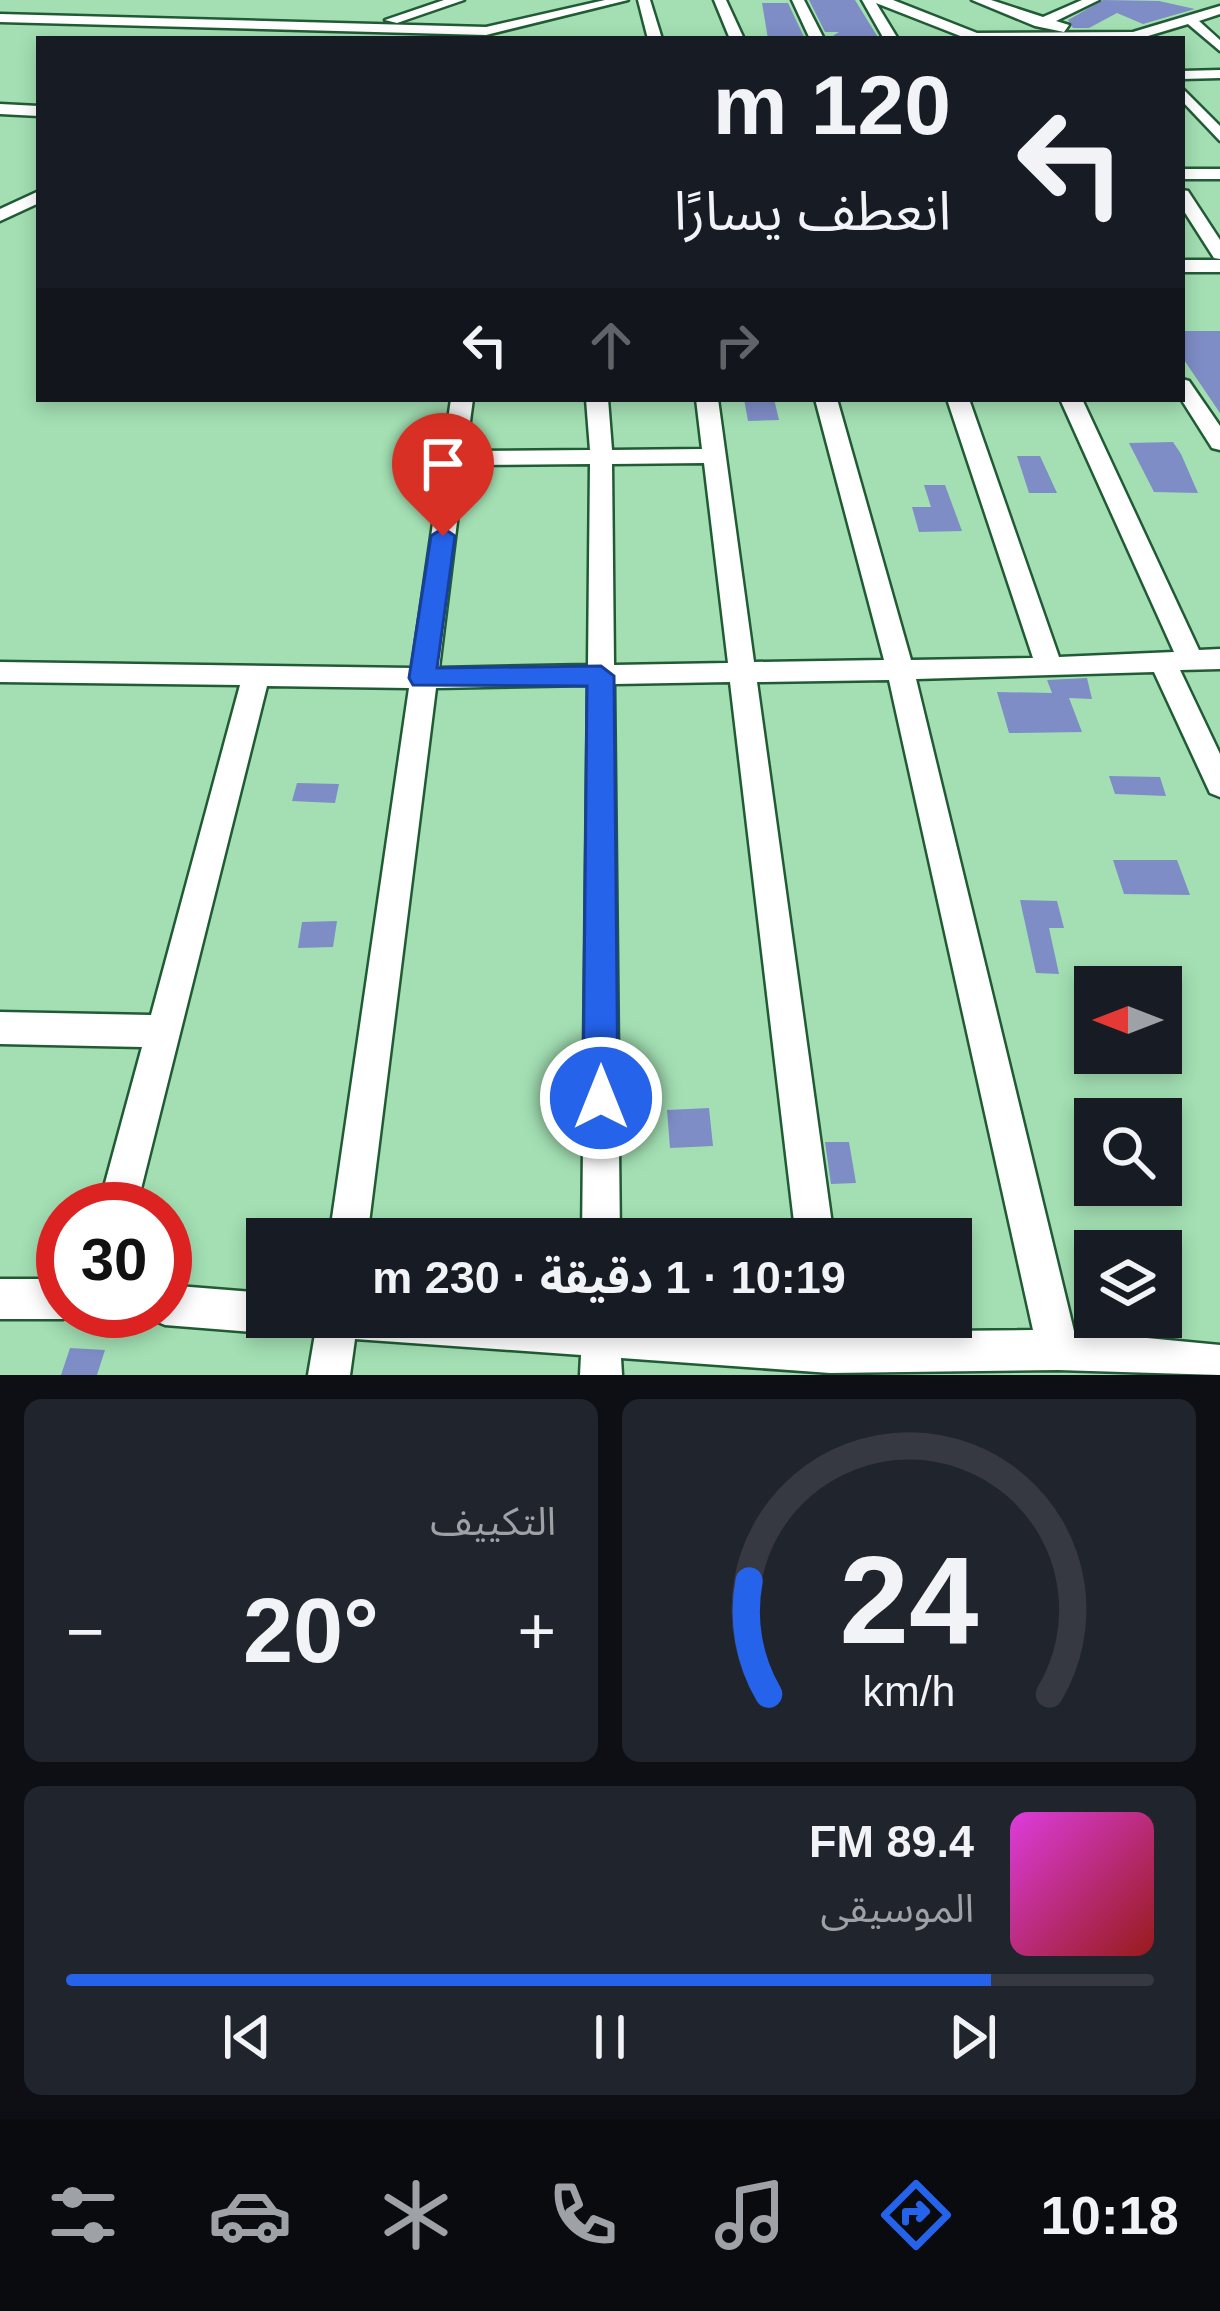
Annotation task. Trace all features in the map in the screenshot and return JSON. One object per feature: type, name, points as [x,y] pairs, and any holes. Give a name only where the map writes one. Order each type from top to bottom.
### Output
[{"type":"street","points":[[0,17],[336,34],[458,0]]},
{"type":"street","points":[[371,26],[503,35],[574,18],[622,0]]},
{"type":"street","points":[[644,0],[654,36]]},
{"type":"street","points":[[721,0],[736,36]]},
{"type":"street","points":[[798,0],[816,36]]},
{"type":"street","points":[[868,0],[889,36]]},
{"type":"street","points":[[880,0],[971,36]]},
{"type":"street","points":[[978,0],[1091,36],[1141,36],[1220,8]]},
{"type":"street","points":[[1202,0],[1220,8]]},
{"type":"street","points":[[1002,36],[1076,8],[1094,7]]},
{"type":"street","points":[[311,9],[336,34]]},
{"type":"street","points":[[1114,20],[1141,36]]},
{"type":"street","points":[[1192,21],[1220,47]]},
{"type":"street","points":[[1185,75],[1220,74]]},
{"type":"street","points":[[1185,96],[1214,134]]},
{"type":"street","points":[[0,110],[36,111]]},
{"type":"street","points":[[1185,174],[1220,174]]},
{"type":"street","points":[[0,216],[36,198]]},
{"type":"street","points":[[1185,200],[1220,254]]},
{"type":"street","points":[[1185,266],[1220,266]]},
{"type":"street","points":[[1185,390],[1220,443]]},
{"type":"street","points":[[351,1218],[462,402]]},
{"type":"street","points":[[597,402],[601,1218]]},
{"type":"street","points":[[706,402],[812,1218]]},
{"type":"street","points":[[827,402],[900,669],[1058,1350]]},
{"type":"street","points":[[959,402],[1049,668]]},
{"type":"street","points":[[1072,402],[1177,661],[1220,785]]},
{"type":"street","points":[[454,458],[715,456]]},
{"type":"street","points":[[0,672],[422,678],[1049,668],[1220,659]]},
{"type":"street","points":[[124,1182],[256,677]]},
{"type":"street","points":[[0,1028],[163,1030]]},
{"type":"street","points":[[0,1299],[36,1299]]},
{"type":"street","points":[[192,1306],[246,1310]]},
{"type":"street","points":[[329,1375],[335,1338]]},
{"type":"street","points":[[548,1338],[601,1343],[743,1338]]},
{"type":"street","points":[[834,1338],[885,1365],[1058,1350],[1109,1365],[1220,1365]]},
{"type":"building","points":[[809,0],[855,0],[877,36],[833,36],[839,32],[825,32]]},
{"type":"building","points":[[1103,0],[1159,1],[1195,9],[1143,24],[1117,13],[1089,28],[1073,28],[1068,20]]},
{"type":"building","points":[[762,3],[788,3],[804,36],[768,36]]},
{"type":"building","points":[[1185,331],[1220,331],[1220,413],[1185,361]]},
{"type":"building","points":[[745,402],[775,402],[779,420],[748,421]]},
{"type":"building","points":[[1173,442],[1198,493],[1154,492],[1129,443]]},
{"type":"building","points":[[1017,456],[1040,456],[1057,493],[1029,493]]},
{"type":"building","points":[[924,485],[945,485],[962,531],[919,532],[912,507],[931,507]]},
{"type":"building","points":[[1087,678],[1092,699],[1069,698],[1082,732],[1009,733],[997,692],[1052,693],[1047,680]]},
{"type":"building","points":[[1109,776],[1160,777],[1166,796],[1115,794]]},
{"type":"building","points":[[297,783],[339,784],[335,803],[292,801]]},
{"type":"building","points":[[1113,860],[1177,860],[1190,895],[1124,894]]},
{"type":"building","points":[[1020,900],[1057,901],[1064,928],[1049,928],[1059,974],[1036,973]]},
{"type":"building","points":[[337,921],[333,947],[298,948],[302,922]]},
{"type":"building","points":[[709,1108],[713,1146],[670,1148],[667,1110]]},
{"type":"building","points":[[825,1142],[849,1142],[856,1183],[831,1184]]},
{"type":"building","points":[[70,1348],[105,1350],[97,1375],[61,1375]]},
{"type":"route","points":[[443,536],[422,678],[601,676],[601,1098]]}]
